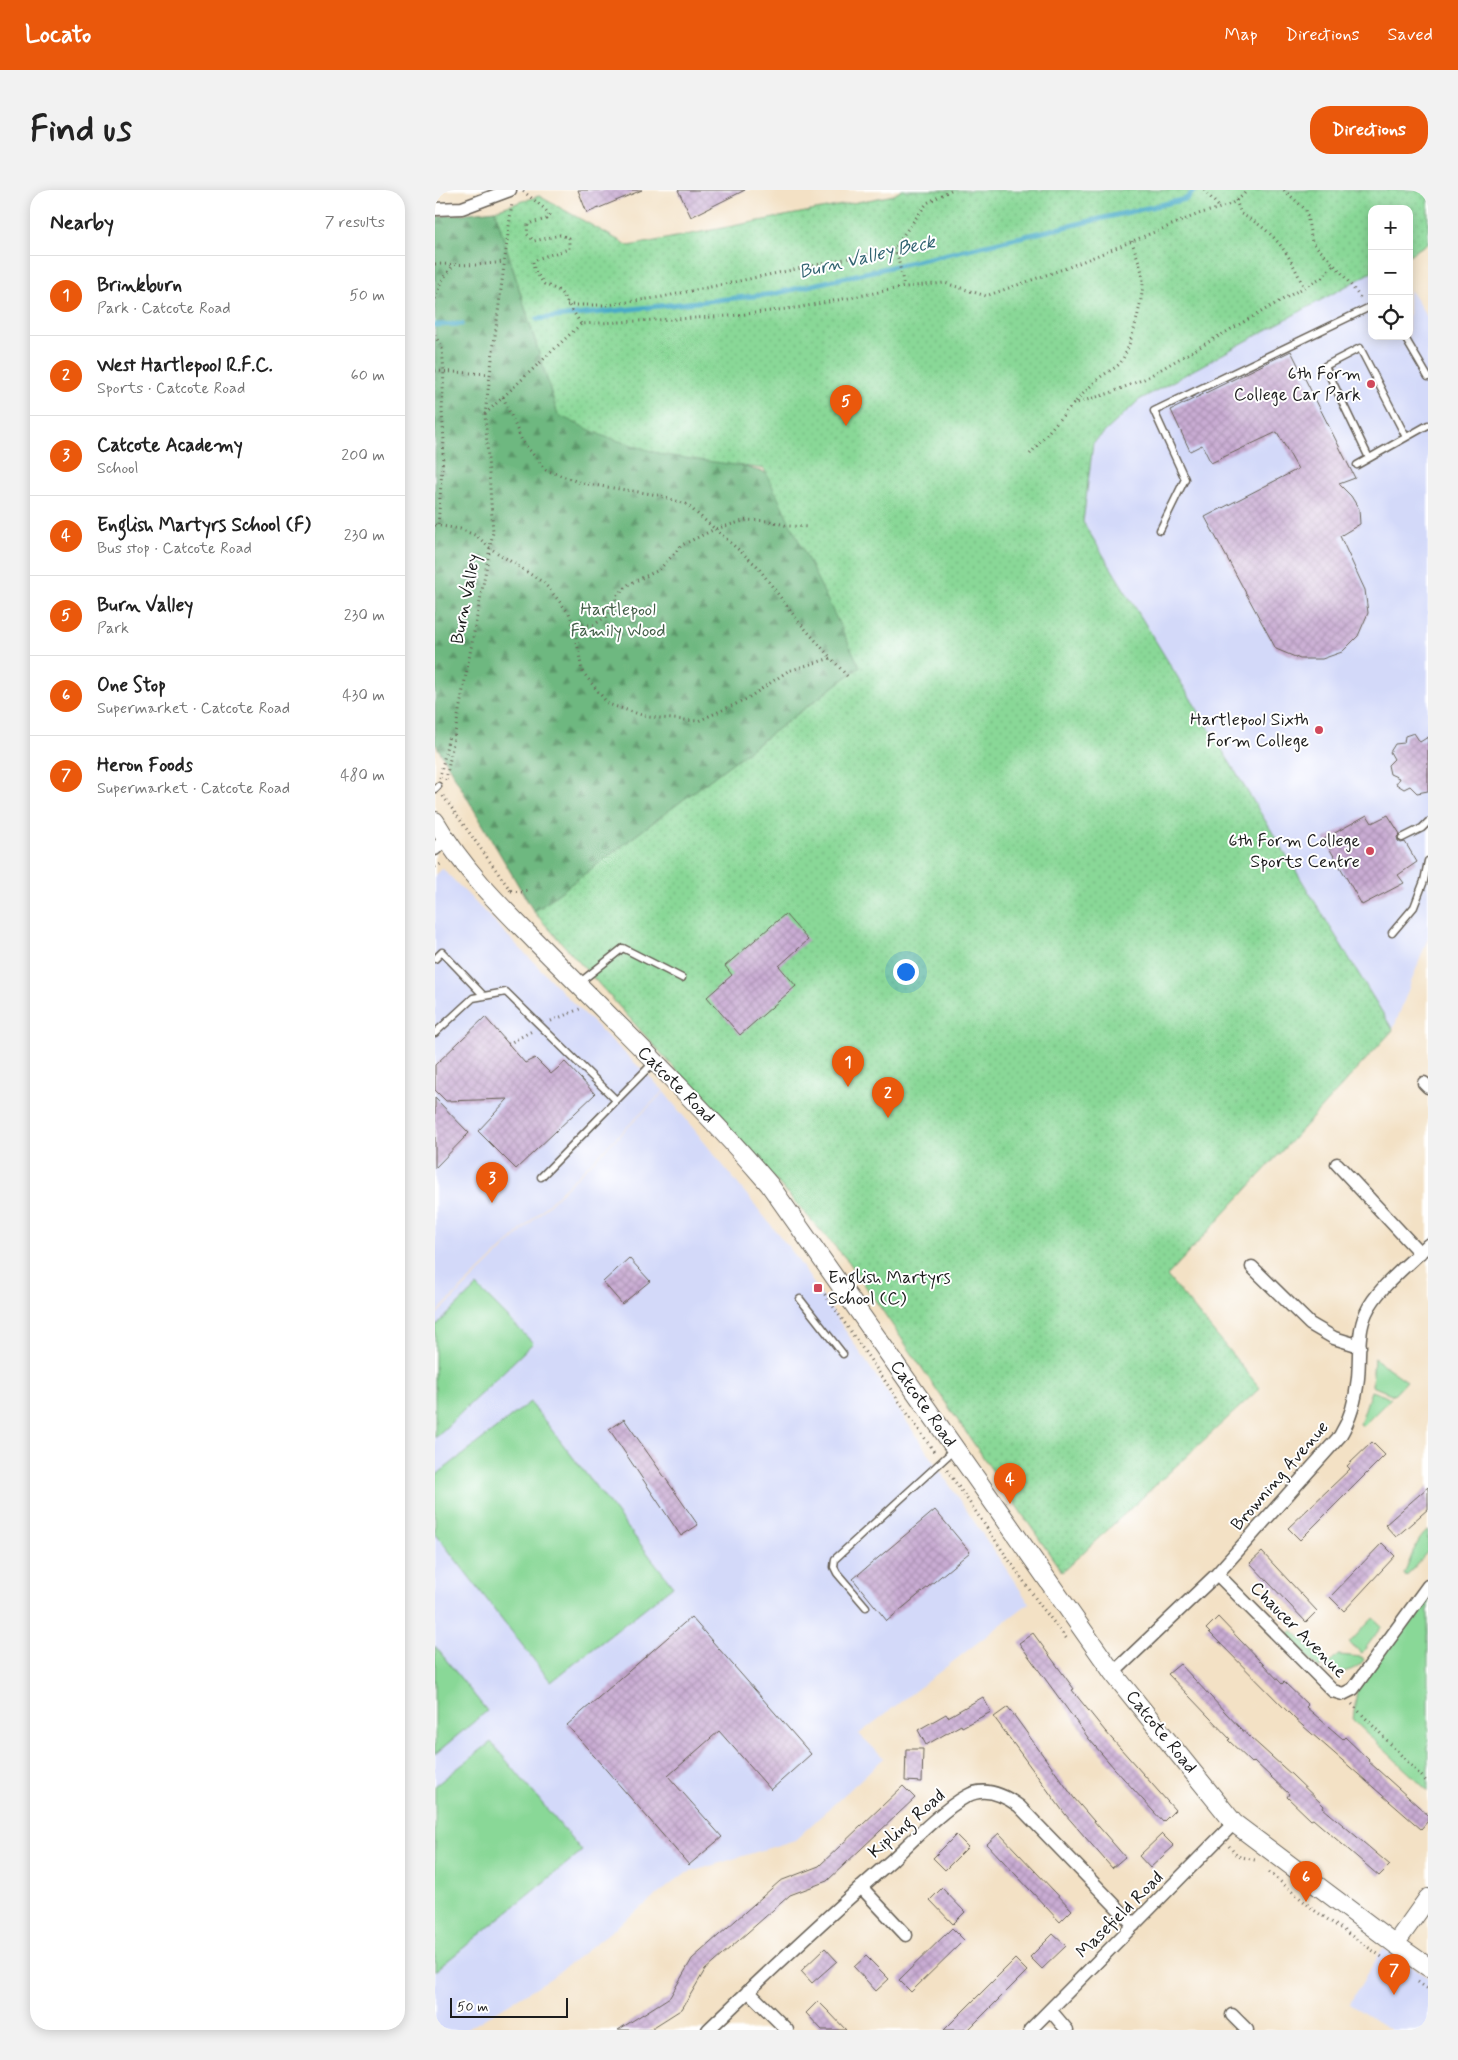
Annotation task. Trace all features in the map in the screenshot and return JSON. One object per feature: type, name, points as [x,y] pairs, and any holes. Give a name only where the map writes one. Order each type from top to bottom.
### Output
[{"type":"street","points":[[435,209],[462,208],[510,190]]},
{"type":"street","name":"Catcote Road","points":[[435,821],[440,844],[736,1146],[769,1184],[1113,1673],[1235,1823],[1395,1944],[1428,1966]]},
{"type":"street","points":[[1337,1164],[1424,1249]]},
{"type":"street","name":"Browning Avenue","points":[[1113,1673],[1217,1574],[1340,1436],[1347,1424],[1356,1394],[1365,1314],[1373,1300],[1424,1249]]},
{"type":"street","points":[[1252,1267],[1310,1324],[1333,1338],[1360,1346]]},
{"type":"street","name":"Chaucer Avenue","points":[[1217,1574],[1333,1691],[1343,1694],[1353,1689],[1428,1586]]},
{"type":"street","name":"Kipling Road","points":[[708,2030],[861,1887],[949,1809],[968,1795],[986,1791],[1006,1797],[1019,1806],[1135,1925]]},
{"type":"street","name":"Masefield Road","points":[[1030,2030],[1235,1823]]},
{"type":"street","points":[[861,1887],[906,1935]]},
{"type":"street","points":[[1395,1944],[1428,1898]]},
{"type":"street","points":[[748,1991],[787,2030]]},
{"type":"street","points":[[1049,2010],[1067,2030]]},
{"type":"street","points":[[1232,2015],[1247,2030]]},
{"type":"lane","points":[[1160,530],[1185,479],[1154,411],[1368,308]]},
{"type":"lane","points":[[1406,340],[1428,377]]},
{"type":"lane","points":[[1369,458],[1325,366],[1361,348],[1406,437]]},
{"type":"lane","points":[[1357,465],[1428,425]]},
{"type":"lane","points":[[1402,838],[1422,828],[1428,822]]},
{"type":"lane","points":[[1392,933],[1414,907],[1424,881],[1428,861]]},
{"type":"lane","points":[[578,984],[623,948],[682,978]]},
{"type":"lane","points":[[435,959],[442,952],[484,996]]},
{"type":"lane","points":[[435,1033],[473,998],[506,992],[616,1100]]},
{"type":"lane","points":[[541,1177],[654,1062]]},
{"type":"lane","points":[[800,1299],[843,1354]]},
{"type":"lane","points":[[866,1607],[837,1573],[834,1567],[835,1559],[955,1449]]},
{"type":"path","points":[[520,190],[545,209],[549,215],[546,219],[528,224],[527,234],[533,241],[561,235],[569,238],[569,249],[539,258],[533,262],[534,269],[544,284],[560,291],[567,306],[581,324]]},
{"type":"path","points":[[567,306],[607,305],[662,297],[893,248],[927,204],[951,190]]},
{"type":"path","points":[[485,414],[581,324],[731,316],[801,307],[904,287],[945,283],[986,296],[1069,267],[1201,213],[1220,209],[1242,197],[1247,190]]},
{"type":"path","points":[[1284,190],[1305,210],[1311,242],[1334,265],[1368,305]]},
{"type":"path","points":[[1206,192],[1220,209]]},
{"type":"path","points":[[1236,200],[1241,214],[1260,224],[1278,241],[1296,269],[1304,288]]},
{"type":"path","name":"Burn Valley","points":[[448,772],[493,532],[485,414],[509,222]]},
{"type":"path","points":[[1030,454],[1098,378],[1120,363],[1130,343],[1134,324],[1138,317],[1143,281],[1132,241]]},
{"type":"path","points":[[893,248],[898,258],[904,287]]},
{"type":"path","points":[[435,264],[503,262]]},
{"type":"path","points":[[435,299],[441,282],[454,264]]},
{"type":"path","points":[[1073,404],[1110,393],[1145,379],[1304,288],[1322,277],[1334,265]]},
{"type":"path","points":[[435,335],[442,349],[444,371],[442,411],[444,442],[436,526],[460,529],[477,536],[490,548],[544,583],[569,613],[582,671],[608,704],[648,717],[698,721],[745,700],[788,671],[831,658]]},
{"type":"path","points":[[435,371],[490,374]]},
{"type":"path","points":[[503,397],[522,441],[547,470],[581,483],[658,495],[686,504],[757,566],[799,622],[847,677]]},
{"type":"path","points":[[573,625],[594,625],[608,615],[618,595],[629,584],[659,570],[683,545],[715,529],[747,520],[770,521],[788,526],[809,527]]},
{"type":"path","points":[[437,787],[449,735]]},
{"type":"path","points":[[443,797],[511,891],[523,892],[529,889]]},
{"type":"path","points":[[435,867],[447,860]]},
{"type":"path","points":[[1343,1694],[1428,1783]]},
{"type":"shaded area","name":"Hartlepool Sixth Form College","points":[[1368,274],[1368,340],[1413,340],[1413,295],[1428,318],[1428,938],[1393,1030],[1083,522],[1093,443],[1139,400]]},
{"type":"shaded area","points":[[442,868],[580,1010],[664,1091],[435,1314],[435,875]]},
{"type":"shaded area","points":[[664,1092],[791,1250],[1029,1603],[859,1734],[884,1758],[795,1840],[684,1874],[551,1978],[466,2030],[435,2030],[435,1316]]},
{"type":"shaded area","points":[[1383,1948],[1428,1977],[1428,2030],[1391,2030],[1349,2004]]},
{"type":"green space","points":[[902,190],[1428,190],[1428,243],[1413,252],[1413,205],[1368,205],[1368,274],[1139,400],[1093,443],[1083,522],[1393,1030],[1167,1276],[1260,1388],[1062,1572],[849,1262],[534,912],[860,667],[764,469],[664,455],[603,436],[558,415],[495,210],[539,196],[629,246],[894,195]]},
{"type":"green space","name":"Hartlepool Family Wood","points":[[495,210],[558,415],[770,474],[860,667],[534,912],[435,743],[435,217]]},
{"type":"green space","points":[[477,1286],[533,1343],[435,1438],[435,1327]]},
{"type":"green space","points":[[1374,1358],[1407,1381],[1394,1395],[1372,1386]]},
{"type":"green space","points":[[1371,1391],[1391,1398],[1363,1426],[1360,1424]]},
{"type":"green space","points":[[530,1402],[673,1586],[551,1682],[435,1533],[435,1476]]},
{"type":"green space","points":[[1428,1530],[1428,1551],[1406,1577],[1404,1574],[1414,1550],[1419,1540]]},
{"type":"green space","points":[[1428,1590],[1428,1791],[1353,1720],[1357,1690]]},
{"type":"green space","points":[[1373,1618],[1382,1626],[1362,1653],[1349,1643]]},
{"type":"green space","points":[[1293,1630],[1325,1662],[1319,1669],[1287,1635]]},
{"type":"green space","points":[[435,1646],[487,1711],[435,1754]]},
{"type":"green space","points":[[1338,1655],[1362,1657],[1364,1660],[1351,1670],[1334,1672],[1323,1670]]},
{"type":"green space","points":[[491,1742],[582,1851],[435,1971],[435,1786]]},
{"type":"building","points":[[578,190],[642,190],[587,213]]},
{"type":"building","points":[[678,190],[745,190],[691,217]]},
{"type":"building","points":[[1291,351],[1355,478],[1339,484],[1351,496],[1359,509],[1360,524],[1340,536],[1365,590],[1368,613],[1358,636],[1342,652],[1322,659],[1300,659],[1276,649],[1205,517],[1298,469],[1277,432],[1211,463],[1202,445],[1190,451],[1171,410]]},
{"type":"building","points":[[1414,733],[1420,742],[1428,737],[1428,791],[1417,793],[1410,786],[1404,789],[1396,784],[1399,778],[1390,774],[1388,765],[1394,759],[1390,752],[1395,744],[1404,743],[1405,736]]},
{"type":"building","name":"6th Form College Sports Centre","points":[[1367,815],[1372,823],[1388,815],[1400,834],[1397,837],[1398,841],[1401,843],[1405,842],[1417,862],[1398,875],[1404,883],[1362,905],[1324,839]]},
{"type":"building","points":[[785,914],[808,940],[779,966],[796,986],[740,1035],[707,997],[732,975],[725,966]]},
{"type":"building","points":[[485,1017],[525,1063],[535,1058],[551,1074],[565,1062],[595,1094],[516,1169],[478,1131],[508,1099],[446,1101],[435,1090],[435,1065]]},
{"type":"building","points":[[435,1098],[469,1133],[435,1168]]},
{"type":"building","points":[[629,1258],[650,1281],[622,1304],[603,1282]]},
{"type":"building","points":[[624,1419],[698,1525],[681,1536],[609,1429]]},
{"type":"building","points":[[1372,1442],[1385,1455],[1300,1540],[1288,1528],[1350,1469],[1347,1466]]},
{"type":"building","points":[[1428,1487],[1428,1509],[1396,1537],[1385,1525]]},
{"type":"building","points":[[935,1510],[970,1552],[887,1621],[853,1579]]},
{"type":"building","points":[[1382,1543],[1395,1556],[1344,1611],[1330,1597]]},
{"type":"building","points":[[1262,1552],[1317,1611],[1306,1622],[1250,1563]]},
{"type":"building","points":[[691,1617],[811,1754],[771,1790],[719,1731],[668,1776],[722,1837],[689,1865],[567,1725]]},
{"type":"building","points":[[1218,1617],[1282,1684],[1284,1682],[1308,1705],[1306,1707],[1343,1739],[1345,1737],[1368,1761],[1428,1815],[1428,1821],[1421,1829],[1295,1719],[1206,1629]]},
{"type":"building","points":[[1033,1633],[1074,1689],[1072,1690],[1105,1731],[1175,1810],[1163,1822],[1089,1739],[1019,1643]]},
{"type":"building","points":[[1180,1664],[1240,1728],[1292,1775],[1324,1806],[1323,1808],[1390,1865],[1379,1876],[1313,1819],[1311,1820],[1287,1797],[1289,1794],[1254,1761],[1252,1763],[1228,1740],[1230,1739],[1168,1674]]},
{"type":"building","points":[[983,1697],[991,1712],[962,1727],[961,1725],[926,1745],[918,1730],[946,1714],[948,1717]]},
{"type":"building","points":[[1008,1707],[1074,1798],[1125,1857],[1112,1868],[1065,1814],[994,1717]]},
{"type":"building","points":[[906,1749],[923,1749],[922,1782],[905,1781]]},
{"type":"building","points":[[903,1786],[915,1798],[827,1881],[790,1895],[705,1970],[682,2009],[649,2030],[618,2030],[670,1997],[692,1959],[780,1881],[819,1866]]},
{"type":"building","points":[[999,1833],[1072,1910],[1060,1922],[987,1844]]},
{"type":"building","points":[[1162,1834],[1174,1846],[1150,1868],[1139,1856]]},
{"type":"building","points":[[956,1835],[968,1847],[945,1870],[933,1858]]},
{"type":"building","points":[[942,1888],[965,1912],[953,1924],[930,1900]]},
{"type":"building","points":[[952,1928],[964,1940],[911,1992],[899,1980]]},
{"type":"building","points":[[1053,1934],[1066,1946],[1042,1969],[1030,1957]]},
{"type":"building","points":[[825,1948],[837,1961],[812,1983],[801,1971]]},
{"type":"building","points":[[866,1956],[889,1979],[876,1991],[854,1967]]},
{"type":"building","points":[[1015,1959],[1027,1971],[968,2030],[944,2030]]},
{"type":"building","points":[[818,2001],[846,2030],[822,2030],[806,2013]]},
{"type":"waterway","name":"Burn Valley Beck","points":[[537,319],[773,294],[1186,199],[1195,190]]},
{"type":"waterway","name":"Burn Valley Beck","points":[[435,325],[462,324]]},
{"type":"place","name":"6th Form College Car Park","points":[[1371,384]]},
{"type":"place","name":"Burn Valley","points":[[846,426]]},
{"type":"place","name":"Hartlepool Sixth Form College","points":[[1319,730]]},
{"type":"place","name":"6th Form College Sports Centre","points":[[1370,851]]},
{"type":"place","name":"Brinkburn","points":[[848,1087]]},
{"type":"place","name":"West Hartlepool R.F.C.","points":[[888,1118]]},
{"type":"place","name":"Catcote Academy","points":[[492,1203]]},
{"type":"place","name":"English Martyrs School (C)","points":[[818,1288]]},
{"type":"place","name":"English Martyrs School (F)","points":[[1010,1504]]},
{"type":"place","name":"One Stop","points":[[1306,1902]]},
{"type":"place","name":"Heron Foods","points":[[1394,1995]]}]
